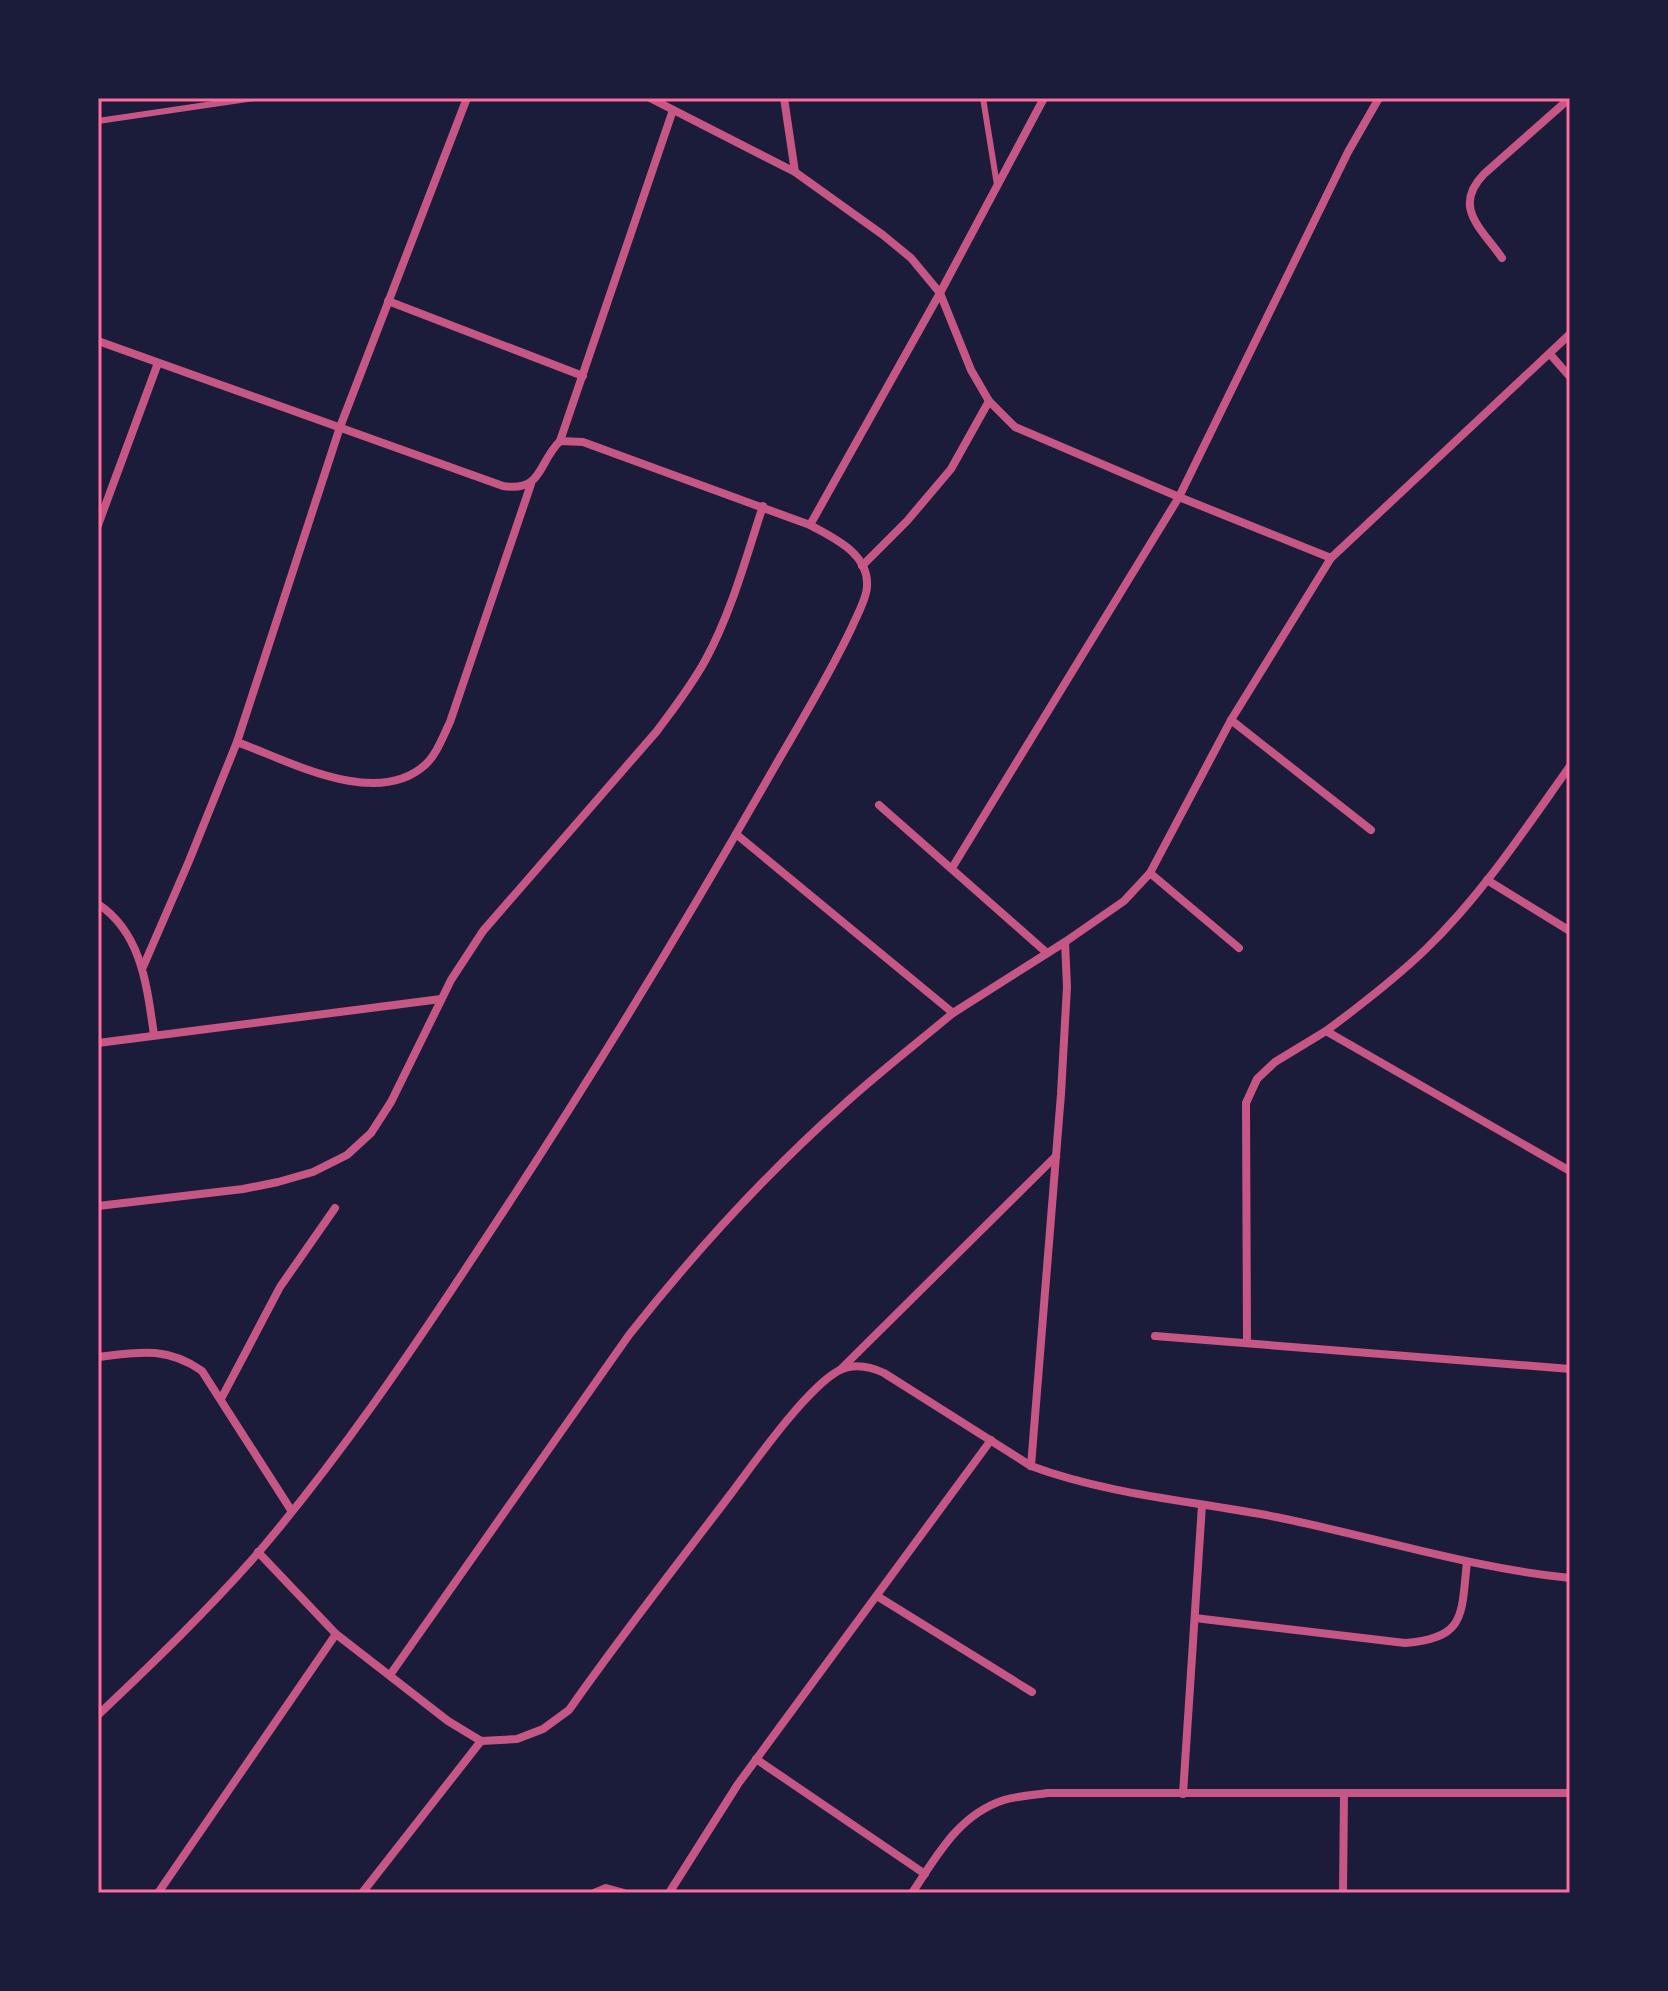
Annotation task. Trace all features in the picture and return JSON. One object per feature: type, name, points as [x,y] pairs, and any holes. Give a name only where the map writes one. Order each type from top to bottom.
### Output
[{"type":"street","points":[[143,967],[237,742],[340,427],[467,98]]},
{"type":"street","points":[[650,98],[795,172],[911,258],[940,293],[971,370],[989,401],[1015,427],[1331,558]]},
{"type":"street","points":[[784,98],[795,172]]},
{"type":"street","points":[[810,525],[940,293],[1044,98]]},
{"type":"street","points":[[952,868],[1179,497],[1348,152],[1379,98]]},
{"type":"street","points":[[1502,258],[1474,218],[1468,196],[1484,174],[1570,98]]},
{"type":"street","points":[[237,742],[346,781],[375,784],[400,779],[425,765],[437,750],[450,722],[531,484],[560,441],[673,110]]},
{"type":"street","points":[[388,301],[583,376]]},
{"type":"street","points":[[390,1675],[603,1372],[670,1283],[841,1107],[953,1013],[1124,901],[1150,873],[1231,720],[1331,558],[1570,334]]},
{"type":"street","points":[[98,341],[503,486],[523,488],[531,484]]},
{"type":"street","points":[[1550,354],[1570,377]]},
{"type":"street","points":[[98,525],[158,363]]},
{"type":"street","points":[[862,566],[907,521],[951,469],[989,401]]},
{"type":"street","points":[[98,1715],[180,1637],[258,1552],[355,1431],[516,1193],[632,1009],[736,834],[843,646],[859,612],[868,585],[862,566],[843,543],[810,525],[763,506],[583,442],[560,441]]},
{"type":"street","points":[[98,1206],[255,1187],[313,1172],[347,1155],[371,1133],[391,1102],[441,999],[483,931],[657,731],[707,658],[728,610],[763,506]]},
{"type":"street","points":[[1231,720],[1371,830]]},
{"type":"street","points":[[1247,1343],[1246,1103],[1257,1079],[1275,1062],[1326,1031],[1390,982],[1428,947],[1487,880],[1570,766]]},
{"type":"street","points":[[879,805],[1047,953]]},
{"type":"street","points":[[736,834],[953,1013]]},
{"type":"street","points":[[1150,873],[1239,948]]},
{"type":"street","points":[[1487,880],[1570,931]]},
{"type":"street","points":[[98,904],[119,921],[143,967],[154,1035]]},
{"type":"street","points":[[1031,1466],[1065,1036],[1065,942]]},
{"type":"street","points":[[98,1043],[441,999]]},
{"type":"street","points":[[1326,1031],[1570,1171]]},
{"type":"street","points":[[258,1552],[336,1634],[448,1721],[481,1741],[517,1739],[543,1729],[569,1710],[761,1454],[811,1394],[840,1370],[1056,1156]]},
{"type":"street","points":[[221,1399],[280,1287],[335,1208]]},
{"type":"street","points":[[1155,1336],[1570,1369]]},
{"type":"street","points":[[98,1357],[143,1352],[170,1354],[202,1371],[291,1510]]},
{"type":"street","points":[[840,1370],[857,1366],[871,1367],[884,1373],[1031,1466],[1075,1480],[1275,1517],[1500,1569],[1570,1578]]},
{"type":"street","points":[[669,1893],[756,1759],[991,1440]]},
{"type":"street","points":[[1183,1794],[1202,1505]]},
{"type":"street","points":[[1195,1618],[1405,1643],[1421,1642],[1456,1625],[1461,1613],[1467,1562]]},
{"type":"street","points":[[877,1596],[1032,1692]]},
{"type":"street","points":[[158,1893],[336,1634]]},
{"type":"street","points":[[362,1893],[481,1741]]},
{"type":"street","points":[[756,1759],[925,1874]]},
{"type":"street","points":[[912,1893],[962,1823],[982,1809],[1006,1800],[1048,1793],[1570,1793]]},
{"type":"street","points":[[1343,1893],[1344,1794]]},
{"type":"street","points":[[594,1893],[606,1888],[624,1893]]},
{"type":"lane","points":[[98,121],[254,98]]},
{"type":"lane","points":[[983,98],[997,185]]}]
